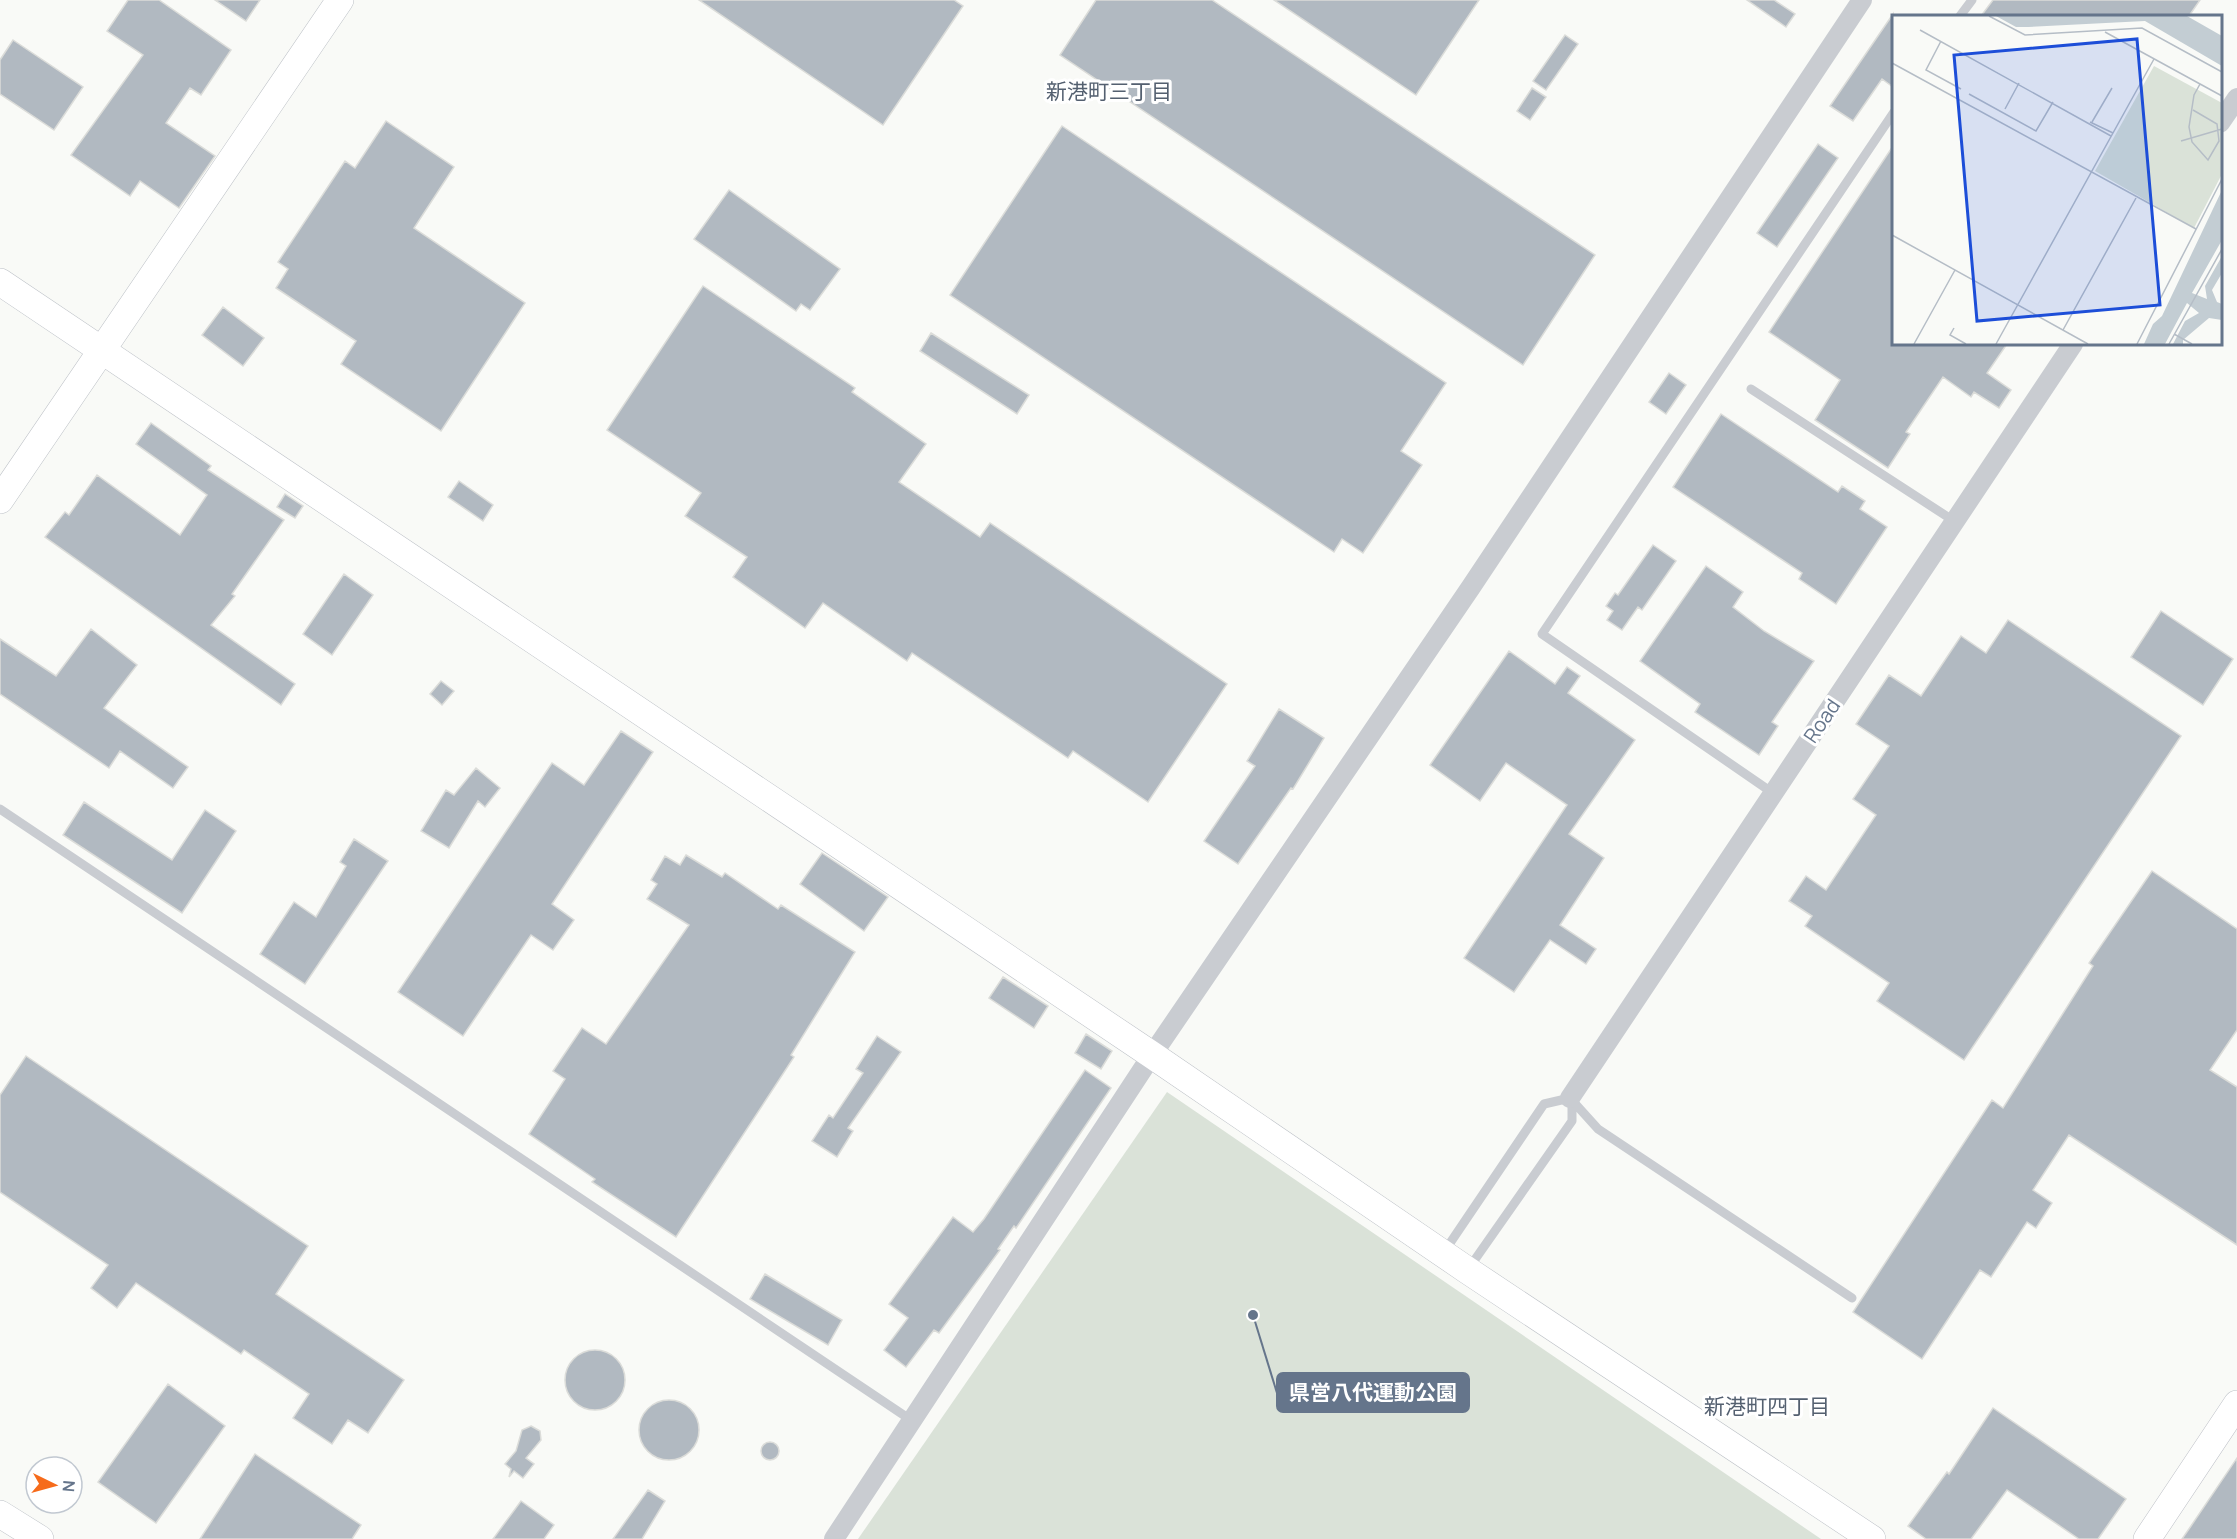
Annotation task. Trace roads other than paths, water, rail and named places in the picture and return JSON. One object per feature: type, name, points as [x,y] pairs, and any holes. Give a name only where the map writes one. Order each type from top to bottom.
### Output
[{"type":"street","points":[[0,500],[340,0]]},
{"type":"street","points":[[834,1539],[1152,1055],[1471,587],[1863,0]]},
{"type":"street","points":[[2222,120],[2237,98]]},
{"type":"street","points":[[0,282],[1152,1055],[1443,1254],[1872,1539]]},
{"type":"street","name":"Road","points":[[1570,1098],[2071,345]]},
{"type":"street","points":[[2147,1539],[2237,1404]]},
{"type":"street","points":[[0,1514],[40,1539]]},
{"type":"lane","points":[[1961,15],[1972,0]]},
{"type":"lane","points":[[2222,114],[2237,92]]},
{"type":"lane","points":[[1770,791],[1542,634],[1892,113]]},
{"type":"lane","points":[[1467,1270],[1572,1121],[1570,1098],[1770,791],[2071,345]]},
{"type":"lane","points":[[1751,389],[1954,521]]},
{"type":"lane","points":[[0,809],[911,1420]]},
{"type":"lane","points":[[1443,1254],[1544,1104],[1570,1098]]},
{"type":"lane","points":[[1570,1098],[1598,1129],[1852,1298]]},
{"type":"place","name":"県営八代運動公園","points":[[1253,1315]]},
{"type":"district","name":"新港町三丁目","points":[[1109,92]]},
{"type":"district","name":"新港町四丁目","points":[[1767,1407]]}]
